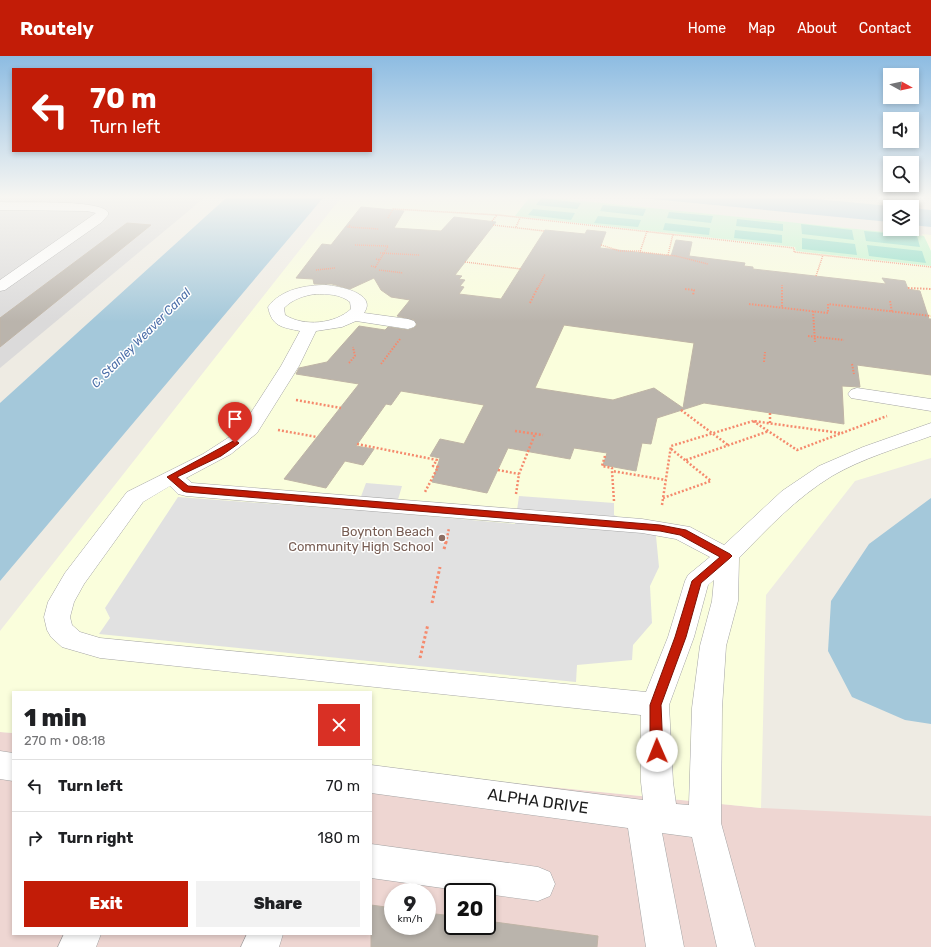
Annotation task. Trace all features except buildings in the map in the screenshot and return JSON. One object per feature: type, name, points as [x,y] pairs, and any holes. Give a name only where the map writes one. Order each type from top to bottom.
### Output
[{"type":"street","points":[[0,287],[68,240]]},
{"type":"street","points":[[315,290],[333,290],[348,294],[358,300],[360,308],[353,316],[330,325],[310,327],[292,325],[279,319],[275,311],[276,307],[284,299],[298,293],[315,290]]},
{"type":"street","points":[[353,316],[408,324]]},
{"type":"street","points":[[310,327],[296,356],[250,429],[227,449],[135,497],[74,579],[61,602],[57,617],[60,630],[71,640],[100,648],[656,705]]},
{"type":"street","points":[[857,394],[931,405]]},
{"type":"street","points":[[665,947],[651,816],[658,782],[656,705],[680,637],[697,581],[727,556],[774,511],[813,479],[846,461],[931,429]]},
{"type":"street","points":[[172,477],[186,489],[660,528],[682,532],[727,556]]},
{"type":"street","points":[[727,556],[725,601],[713,646],[707,708],[705,823],[736,947]]},
{"type":"street","points":[[0,766],[12,767]]},
{"type":"street","name":"ALPHA DRIVE","points":[[372,779],[705,823]]},
{"type":"street","points":[[372,861],[538,884]]},
{"type":"street","points":[[77,947],[83,935]]},
{"type":"street","points":[[260,947],[265,935]]},
{"type":"path","points":[[640,251],[644,240]]},
{"type":"path","points":[[668,255],[672,240]]},
{"type":"path","points":[[720,240],[794,248],[794,252],[931,267]]},
{"type":"path","points":[[355,245],[388,246],[375,267],[372,266]]},
{"type":"path","points":[[601,245],[612,250],[631,252],[640,251],[668,255],[708,264]]},
{"type":"path","points":[[380,253],[420,255]]},
{"type":"path","points":[[816,276],[823,255]]},
{"type":"path","points":[[376,259],[380,260]]},
{"type":"path","points":[[465,262],[521,269]]},
{"type":"path","points":[[316,270],[335,268]]},
{"type":"path","points":[[379,270],[403,273]]},
{"type":"path","points":[[530,303],[545,274]]},
{"type":"path","points":[[782,285],[782,307]]},
{"type":"path","points":[[908,288],[931,289]]},
{"type":"path","points":[[685,289],[694,290],[693,295]]},
{"type":"path","points":[[890,301],[892,312]]},
{"type":"path","points":[[749,304],[830,313],[828,304],[931,316]]},
{"type":"path","points":[[813,311],[815,342]]},
{"type":"path","points":[[381,364],[410,325],[408,324]]},
{"type":"path","points":[[808,336],[844,340]]},
{"type":"path","points":[[349,363],[355,356],[353,347]]},
{"type":"path","points":[[764,362],[765,352]]},
{"type":"path","points":[[852,364],[854,374]]},
{"type":"path","points":[[296,400],[341,408]]},
{"type":"path","points":[[680,410],[728,445]]},
{"type":"path","points":[[770,413],[770,423]]},
{"type":"path","points":[[753,421],[797,450],[888,415]]},
{"type":"path","points":[[662,505],[671,446],[753,421],[840,433]]},
{"type":"path","points":[[278,430],[317,438]]},
{"type":"path","points":[[515,431],[543,435]]},
{"type":"path","points":[[686,460],[769,431]]},
{"type":"path","points":[[516,494],[519,474],[536,434]]},
{"type":"path","points":[[357,444],[437,460],[433,466],[438,467],[422,498]]},
{"type":"path","points":[[663,498],[711,481],[671,449]]},
{"type":"path","points":[[605,456],[602,466],[612,468],[614,502]]},
{"type":"path","points":[[498,470],[519,474]]},
{"type":"path","points":[[612,471],[666,480]]},
{"type":"path","points":[[444,549],[449,526]]},
{"type":"path","points":[[432,603],[440,567]]},
{"type":"path","points":[[420,659],[428,624]]},
{"type":"shaded area","points":[[0,240],[154,240],[0,368]]},
{"type":"shaded area","name":"Boynton Beach Community High School","points":[[308,240],[931,240],[931,458],[855,481],[766,595],[761,808],[372,769],[372,691],[12,691],[12,733],[0,732],[0,631]]},
{"type":"shaded area","points":[[366,483],[402,486],[394,513],[515,524],[519,496],[614,503],[614,515],[656,536],[659,567],[650,586],[652,623],[633,645],[632,660],[577,665],[576,682],[99,634],[110,618],[105,608],[178,497],[356,510]]},
{"type":"shaded area","points":[[0,732],[12,733],[12,935],[372,935],[372,769],[761,808],[931,816],[931,947],[0,947]]},
{"type":"green space","points":[[728,240],[926,240],[931,251],[931,266],[796,251],[795,247]]},
{"type":"green space","points":[[749,240],[782,240],[782,243]]},
{"type":"green space","points":[[802,240],[816,240],[855,244],[857,255],[802,249]]},
{"type":"green space","points":[[866,240],[918,240],[920,247],[866,241]]},
{"type":"green space","points":[[867,245],[922,251],[926,263],[869,256]]},
{"type":"water","name":"C. Stanley Weaver Canal","points":[[180,240],[288,240],[0,581],[0,403]]},
{"type":"water","points":[[931,498],[931,724],[905,720],[852,697],[828,651],[831,601],[869,544]]},
{"type":"place","name":"Boynton Beach Community High School","points":[[442,538]]},
{"type":"route","points":[[235,443],[218,454],[172,477],[186,489],[660,528],[682,532],[727,556],[697,581],[680,637],[656,705],[657,751]]}]
